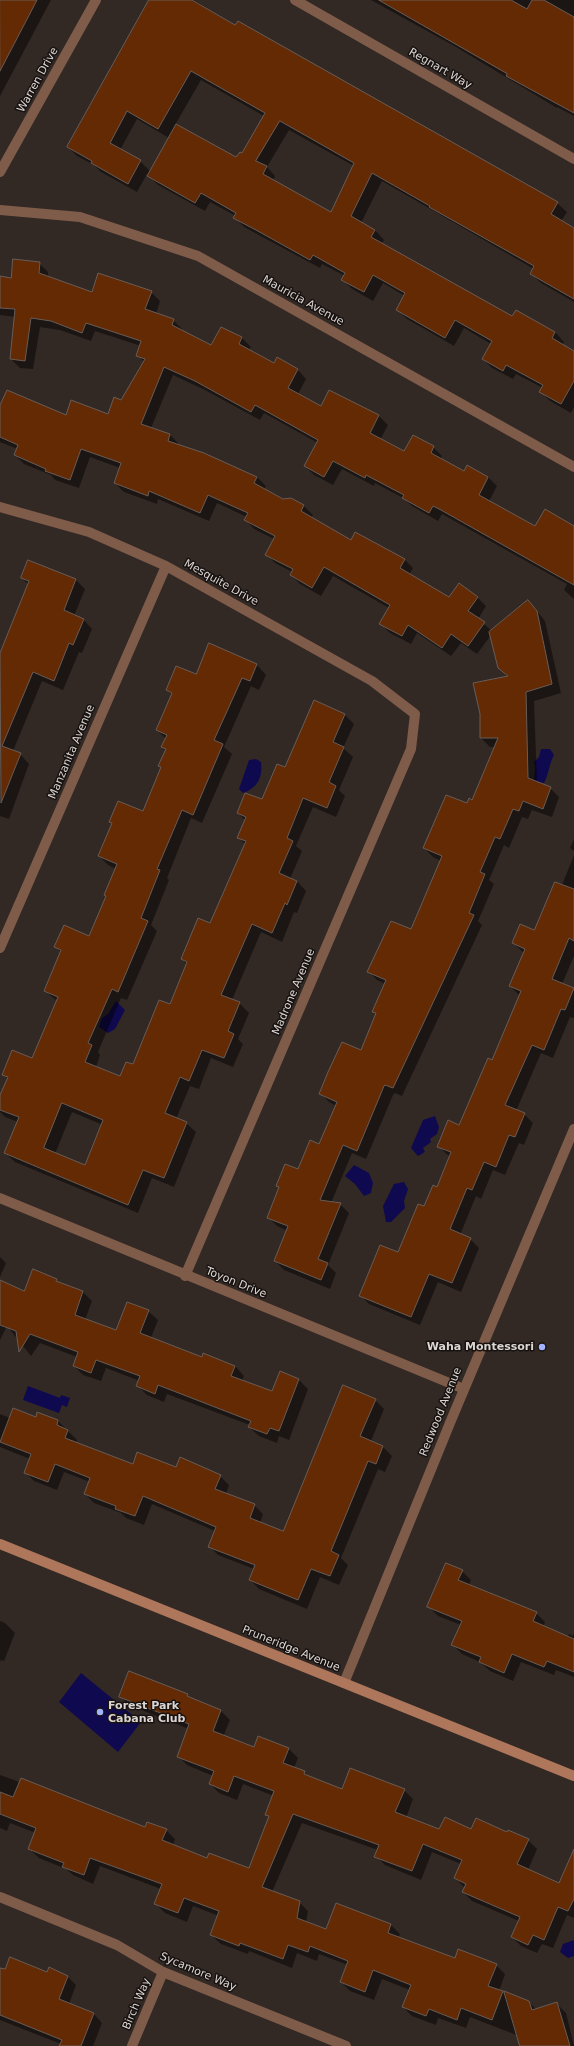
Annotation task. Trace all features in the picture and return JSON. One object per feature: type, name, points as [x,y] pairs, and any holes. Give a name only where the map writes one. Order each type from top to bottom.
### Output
[{"type":"main road","name":"Pruneridge Avenue","points":[[0,1544],[574,1776]]},
{"type":"street","name":"Warren Drive","points":[[0,172],[96,0]]},
{"type":"street","name":"Regnart Way","points":[[295,0],[574,159]]},
{"type":"street","name":"Mauricia Avenue","points":[[0,210],[80,217],[198,256],[574,467]]},
{"type":"street","name":"Mesquite Drive","points":[[0,506],[89,532],[166,566],[372,681],[415,714]]},
{"type":"street","name":"Manzanita Avenue","points":[[0,948],[166,566]]},
{"type":"street","name":"Madrone Avenue","points":[[185,1276],[411,749],[415,714]]},
{"type":"street","name":"Redwood Avenue","points":[[344,1683],[464,1389],[574,1129]]},
{"type":"street","name":"Toyon Drive","points":[[0,1198],[185,1276],[464,1389]]},
{"type":"street","name":"Sycamore Way","points":[[0,1897],[117,1945],[164,1972],[346,2046]]},
{"type":"street","name":"Birch Way","points":[[132,2046],[164,1972]]},
{"type":"shaded area","points":[[541,749],[550,749],[554,755],[544,783],[535,782],[534,762],[539,757]]},
{"type":"shaded area","points":[[256,759],[261,762],[260,778],[252,788],[243,793],[239,789],[249,760]]},
{"type":"shaded area","points":[[116,1001],[125,1010],[115,1029],[108,1033],[99,1027],[102,1018],[108,1014]]},
{"type":"shaded area","points":[[435,1116],[439,1127],[437,1134],[430,1139],[431,1142],[423,1148],[425,1152],[418,1156],[411,1148],[423,1120]]},
{"type":"shaded area","points":[[354,1165],[369,1173],[373,1183],[371,1193],[364,1196],[355,1184],[345,1176]]},
{"type":"shaded area","points":[[404,1182],[408,1189],[404,1201],[405,1208],[391,1222],[386,1222],[383,1206],[394,1184]]},
{"type":"shaded area","points":[[28,1386],[60,1398],[61,1395],[70,1398],[67,1407],[62,1405],[59,1413],[23,1400]]},
{"type":"shaded area","name":"Forest Park Cabana Club","points":[[81,1673],[141,1722],[118,1752],[59,1702]]},
{"type":"shaded area","points":[[574,1940],[574,1956],[568,1958],[560,1952],[563,1944]]},
{"type":"building","points":[[0,0],[37,0],[0,71]]},
{"type":"building","points":[[149,0],[192,0],[235,25],[238,21],[558,202],[551,214],[574,228],[574,299],[530,274],[534,266],[372,173],[351,216],[375,230],[371,237],[512,316],[516,310],[555,332],[552,338],[574,351],[574,381],[561,404],[539,392],[543,385],[506,365],[503,371],[482,359],[492,341],[455,320],[445,338],[396,310],[405,293],[373,275],[364,292],[341,280],[345,273],[313,255],[310,260],[233,218],[236,213],[201,193],[195,203],[147,176],[176,124],[236,157],[240,152],[242,153],[265,113],[191,71],[158,129],[127,111],[110,143],[141,160],[128,184],[91,163],[92,161],[67,147]],"holes":[[[280,121],[354,163],[331,212],[263,174],[267,166],[256,161]]]},
{"type":"building","points":[[379,0],[511,0],[527,9],[532,0],[544,0],[574,17],[574,113],[506,76],[507,74]]},
{"type":"building","points":[[13,259],[40,262],[39,273],[92,292],[98,273],[152,291],[145,309],[174,319],[172,325],[211,345],[221,327],[242,337],[239,344],[274,363],[277,357],[298,369],[288,388],[321,406],[329,390],[379,415],[370,433],[404,451],[413,435],[434,446],[431,453],[464,471],[467,465],[488,477],[479,495],[535,526],[545,509],[574,526],[574,585],[433,506],[429,513],[402,498],[404,495],[366,475],[365,478],[333,461],[324,477],[304,466],[318,440],[255,405],[251,412],[195,381],[164,367],[141,424],[170,434],[168,441],[204,453],[257,477],[254,483],[283,499],[291,498],[304,505],[301,511],[351,540],[355,532],[405,559],[400,568],[449,597],[459,583],[478,597],[468,611],[485,622],[468,646],[451,634],[442,648],[408,625],[402,636],[379,624],[390,605],[324,567],[312,588],[290,575],[293,569],[265,555],[275,536],[244,520],[248,513],[208,495],[200,513],[149,491],[148,496],[114,483],[121,463],[81,449],[70,480],[45,471],[46,469],[14,455],[18,445],[0,437],[0,405],[7,390],[66,415],[71,400],[108,414],[114,397],[121,400],[145,359],[136,356],[141,341],[86,323],[82,333],[51,321],[31,318],[25,361],[10,359],[15,309],[0,308],[0,276],[11,278]]},
{"type":"building","points":[[28,560],[76,579],[64,610],[84,619],[73,645],[69,643],[54,681],[33,672],[2,746],[21,753],[1,803],[0,653],[29,581],[21,578]]},
{"type":"building","points":[[528,600],[537,611],[552,684],[526,692],[528,778],[551,787],[543,809],[523,801],[519,811],[513,809],[500,839],[495,837],[480,872],[485,874],[469,913],[474,915],[393,1088],[384,1086],[357,1151],[343,1145],[320,1200],[341,1203],[318,1259],[328,1263],[321,1280],[274,1261],[288,1226],[267,1218],[279,1187],[276,1186],[285,1164],[298,1169],[310,1140],[319,1144],[337,1102],[319,1094],[342,1042],[361,1050],[376,1013],[372,1012],[386,980],[367,972],[391,921],[411,929],[442,856],[423,848],[446,795],[467,803],[469,798],[472,800],[498,738],[480,738],[480,714],[473,683],[508,676],[498,668],[489,632]]},
{"type":"building","points":[[209,643],[257,664],[250,681],[242,678],[214,740],[223,744],[193,815],[182,810],[157,869],[160,870],[141,918],[148,921],[118,992],[112,989],[88,1043],[92,1045],[85,1062],[120,1076],[126,1062],[133,1064],[159,1000],[170,1004],[187,962],[181,959],[198,918],[210,923],[246,841],[237,838],[246,817],[237,813],[245,793],[262,799],[277,764],[285,767],[314,700],[345,714],[333,742],[344,747],[329,782],[336,786],[327,808],[303,798],[287,838],[293,841],[279,873],[297,881],[287,905],[285,903],[272,933],[252,924],[221,995],[240,1002],[228,1031],[234,1034],[224,1058],[202,1050],[189,1081],[180,1077],[165,1113],[187,1122],[164,1178],[143,1170],[128,1205],[4,1153],[19,1117],[0,1110],[0,1095],[8,1077],[2,1075],[12,1050],[32,1058],[58,997],[44,991],[61,950],[54,947],[64,925],[89,936],[106,896],[104,895],[117,864],[98,856],[112,823],[109,822],[118,801],[143,811],[161,767],[158,766],[166,749],[161,747],[167,735],[156,730],[172,693],[166,690],[176,666],[196,674]],"holes":[[[62,1103],[103,1120],[85,1165],[44,1148]]]},
{"type":"building","points":[[555,882],[574,889],[574,941],[569,938],[552,979],[574,988],[565,1010],[561,1009],[544,1050],[532,1045],[505,1105],[525,1113],[515,1137],[509,1135],[496,1167],[484,1162],[472,1190],[467,1188],[450,1229],[471,1238],[452,1283],[429,1274],[411,1317],[359,1296],[380,1245],[398,1252],[418,1204],[424,1206],[433,1185],[437,1187],[451,1152],[437,1147],[448,1120],[459,1125],[488,1058],[492,1060],[521,991],[509,986],[525,949],[512,943],[520,924],[534,930]]},
{"type":"building","points":[[33,1269],[57,1279],[56,1281],[83,1291],[75,1315],[116,1330],[127,1302],[149,1310],[140,1333],[202,1357],[203,1353],[235,1366],[231,1376],[272,1391],[280,1371],[299,1379],[279,1431],[270,1428],[267,1434],[248,1427],[251,1421],[158,1385],[155,1394],[136,1386],[140,1376],[96,1360],[91,1373],[73,1366],[78,1352],[30,1334],[19,1352],[16,1331],[0,1325],[0,1280],[24,1291]]},
{"type":"building","points":[[343,1385],[376,1399],[360,1436],[383,1446],[376,1464],[368,1461],[331,1551],[339,1555],[330,1576],[311,1569],[298,1600],[249,1580],[255,1565],[208,1547],[216,1527],[143,1496],[135,1516],[115,1509],[116,1506],[84,1494],[90,1478],[55,1464],[48,1482],[24,1473],[31,1454],[0,1442],[13,1408],[36,1417],[37,1412],[58,1420],[57,1425],[68,1430],[65,1438],[133,1464],[137,1452],[176,1467],[180,1457],[221,1475],[215,1489],[255,1504],[250,1518],[283,1531]]},
{"type":"building","points":[[446,1563],[463,1570],[458,1580],[537,1612],[533,1621],[574,1639],[574,1672],[547,1661],[544,1667],[512,1654],[504,1673],[479,1662],[481,1657],[451,1645],[462,1621],[427,1607]]},
{"type":"building","points":[[129,1671],[188,1694],[187,1696],[221,1710],[213,1731],[254,1747],[258,1736],[289,1748],[283,1763],[305,1771],[304,1774],[342,1789],[350,1768],[405,1789],[395,1812],[439,1829],[445,1817],[471,1829],[476,1818],[507,1832],[508,1830],[529,1839],[517,1864],[559,1883],[574,1849],[574,1899],[568,1911],[558,1907],[544,1940],[533,1935],[528,1945],[511,1937],[520,1917],[462,1892],[466,1884],[454,1878],[462,1860],[423,1844],[412,1871],[374,1857],[379,1845],[293,1814],[262,1887],[300,1901],[297,1918],[326,1929],[336,1903],[391,1924],[388,1933],[455,1958],[458,1949],[497,1964],[488,1986],[503,1991],[492,2020],[461,2008],[457,2020],[429,2009],[426,2016],[402,2007],[411,1985],[373,1970],[365,1992],[340,1982],[348,1961],[310,1946],[308,1952],[288,1945],[283,1959],[240,1943],[239,1946],[210,1935],[219,1911],[184,1898],[178,1913],[154,1904],[162,1884],[90,1858],[84,1875],[62,1867],[64,1863],[28,1849],[36,1828],[0,1814],[0,1792],[13,1797],[21,1778],[145,1827],[147,1822],[167,1829],[162,1840],[207,1858],[209,1853],[249,1868],[269,1816],[265,1815],[274,1791],[234,1776],[228,1792],[209,1784],[214,1771],[177,1757],[189,1724],[119,1697]]},
{"type":"building","points":[[10,1957],[47,1972],[49,1967],[68,1976],[59,1999],[94,2013],[81,2046],[59,2046],[62,2040],[0,2015],[0,1968],[5,1969]]},
{"type":"building","points":[[504,1991],[529,2001],[532,2010],[557,2002],[570,2046],[520,2046]]},
{"type":"place","name":"Waha Montessori","points":[[542,1347]]},
{"type":"place","name":"Forest Park Cabana Club","points":[[100,1712]]}]
